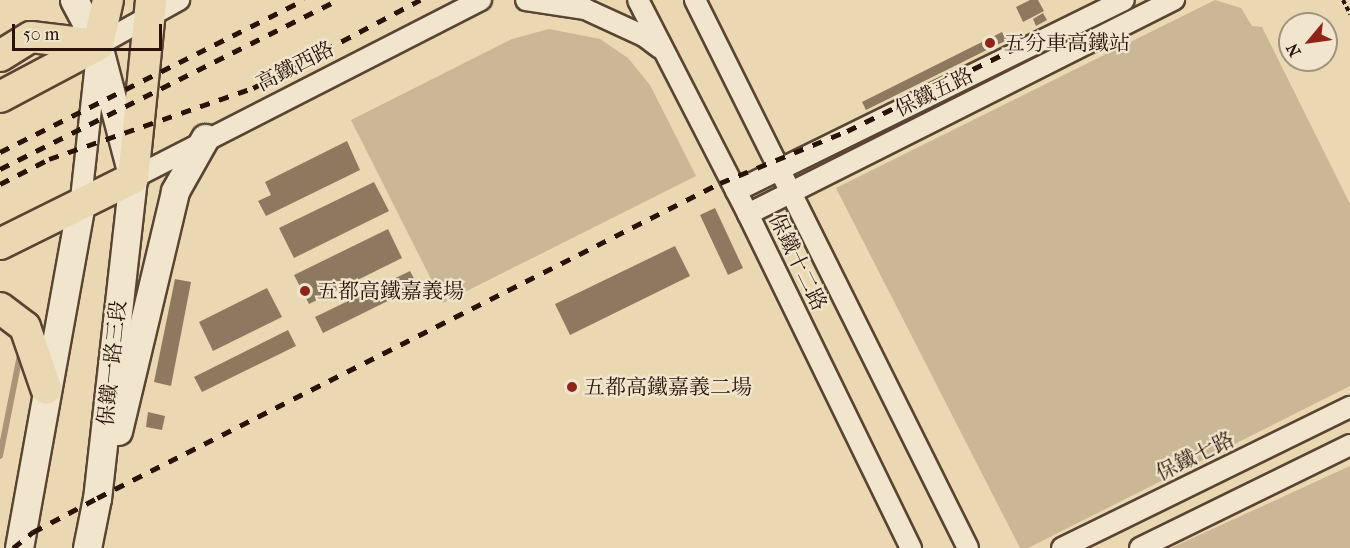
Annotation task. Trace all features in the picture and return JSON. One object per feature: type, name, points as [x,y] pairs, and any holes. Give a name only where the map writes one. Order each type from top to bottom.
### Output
[{"type":"main road","points":[[0,97],[98,45],[108,0]]},
{"type":"main road","points":[[0,249],[133,178],[149,8]]},
{"type":"main road","points":[[0,56],[31,37],[98,45]]},
{"type":"main road","points":[[0,244],[28,233]]},
{"type":"main road","points":[[0,308],[25,327],[46,388]]},
{"type":"street","points":[[74,0],[98,45],[133,178]]},
{"type":"street","points":[[19,548],[80,208],[98,45],[149,8],[179,0]]},
{"type":"street","name":"高鐵西路","points":[[133,178],[205,138],[481,0]]},
{"type":"street","points":[[526,0],[585,9],[644,36],[663,50]]},
{"type":"street","name":"保鐵十二路","points":[[638,0],[748,214],[911,548]]},
{"type":"street","name":"保鐵十二路","points":[[695,0],[968,548]]},
{"type":"street","name":"保鐵五路","points":[[736,191],[781,171],[1124,0]]},
{"type":"street","name":"保鐵五路","points":[[748,214],[791,190],[1174,0]]},
{"type":"street","points":[[97,498],[123,417],[175,191],[205,138]]},
{"type":"street","name":"保鐵一路三段","points":[[87,548],[97,498],[133,178]]},
{"type":"street","name":"保鐵七路","points":[[1062,548],[1350,407]]},
{"type":"street","points":[[1140,548],[1350,445]]},
{"type":"path","points":[[1343,0],[1350,14]]},
{"type":"shaded area","points":[[1215,0],[1241,8],[1252,26],[1262,27],[1278,59],[1278,72],[1284,72],[1350,204],[1350,386],[1028,548],[1020,548],[836,188]]},
{"type":"shaded area","points":[[549,29],[600,39],[628,58],[650,85],[696,176],[443,303],[351,120],[512,39]]},
{"type":"shaded area","points":[[1350,466],[1350,548],[1171,548]]},
{"type":"building","points":[[1030,0],[1038,0],[1044,11],[1023,22],[1016,7]]},
{"type":"building","points":[[1043,13],[1047,20],[1036,26],[1033,19]]},
{"type":"building","points":[[1002,32],[1007,40],[866,110],[862,102]]},
{"type":"building","points":[[347,141],[360,170],[266,216],[258,201],[271,195],[265,182]]},
{"type":"building","points":[[374,182],[389,211],[294,258],[279,228]]},
{"type":"building","points":[[715,208],[743,268],[728,275],[700,215]]},
{"type":"building","points":[[388,229],[402,258],[309,304],[294,275]]},
{"type":"building","points":[[675,246],[690,276],[570,335],[555,304]]},
{"type":"building","points":[[410,271],[418,286],[323,333],[315,317]]},
{"type":"building","points":[[175,279],[191,282],[171,386],[154,382]]},
{"type":"building","points":[[267,288],[282,317],[213,351],[199,322]]},
{"type":"building","points":[[288,330],[296,346],[202,392],[194,377]]},
{"type":"building","points":[[148,412],[165,416],[162,430],[146,427]]},
{"type":"waterway","points":[[0,456],[21,350]]},
{"type":"railway","points":[[0,152],[304,0]]},
{"type":"railway","points":[[0,169],[338,0]]},
{"type":"railway","points":[[0,184],[49,159],[253,88],[420,0]]},
{"type":"railway","points":[[13,548],[33,532],[97,498],[720,183],[847,131],[1038,37]]},
{"type":"place","name":"五分車高鐵站","points":[[990,43]]},
{"type":"place","name":"五都高鐵嘉義場","points":[[305,291]]},
{"type":"place","name":"五都高鐵嘉義二場","points":[[572,387]]}]
